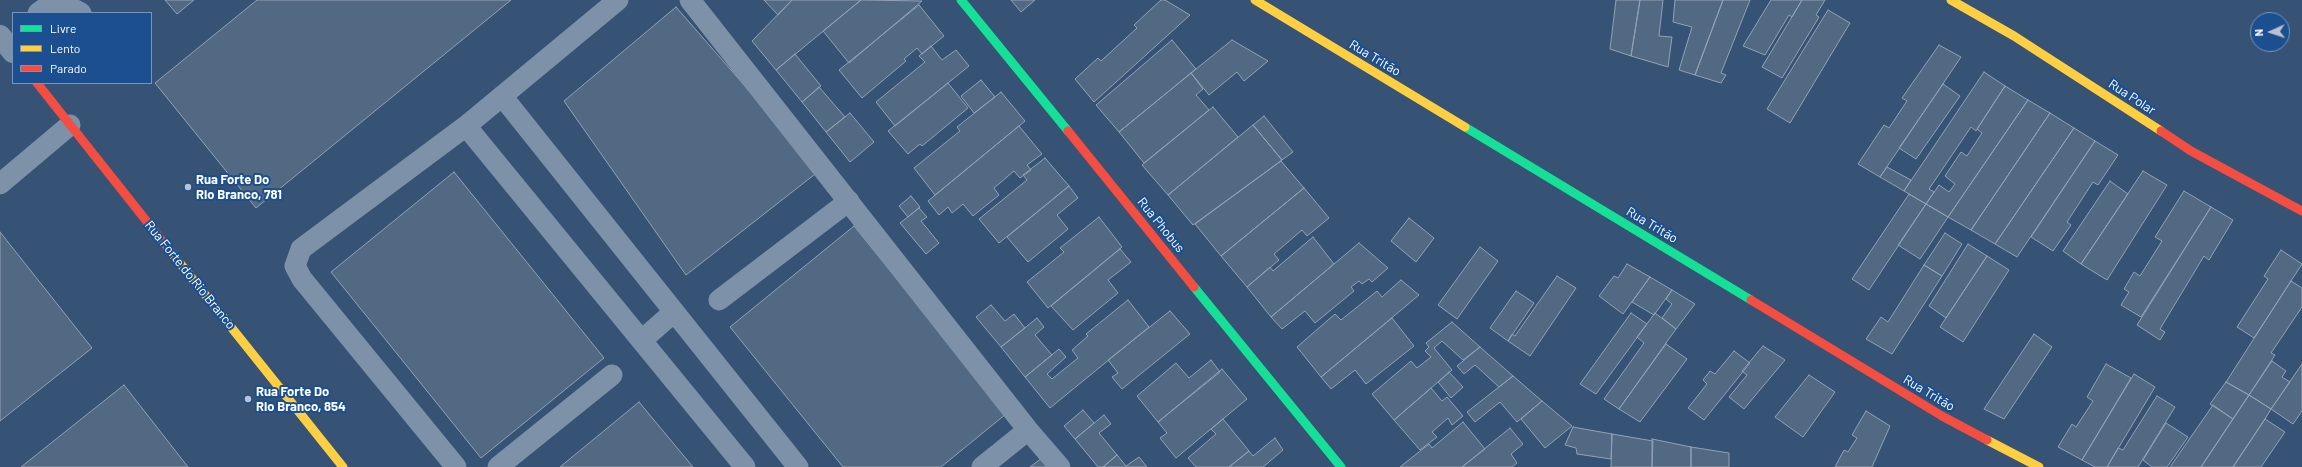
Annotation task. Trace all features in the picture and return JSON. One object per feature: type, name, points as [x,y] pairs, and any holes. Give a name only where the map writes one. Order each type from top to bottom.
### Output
[{"type":"street","name":"Rua Phobus","points":[[961,0],[1341,467]]},
{"type":"street","name":"Rua Tritão","points":[[1255,0],[1942,416],[2039,467]]},
{"type":"street","name":"Rua Polar","points":[[1951,0],[2014,36],[2191,151],[2302,211]]},
{"type":"street","name":"Rua Forte do Rio Branco","points":[[38,84],[343,467]]},
{"type":"lane","points":[[456,467],[302,280],[295,266],[301,249],[466,126],[618,0]]},
{"type":"lane","points":[[690,0],[1028,430],[1060,467]]},
{"type":"lane","points":[[39,12],[52,3],[66,5],[79,12]]},
{"type":"lane","points":[[502,96],[798,467]]},
{"type":"lane","points":[[0,184],[70,125]]},
{"type":"lane","points":[[466,126],[746,467]]},
{"type":"lane","points":[[719,300],[849,201]]},
{"type":"lane","points":[[642,340],[674,312]]},
{"type":"lane","points":[[498,467],[612,375]]},
{"type":"lane","points":[[982,467],[1028,430]]},
{"type":"building","points":[[165,0],[194,0],[177,14]]},
{"type":"building","points":[[257,0],[511,0],[256,208],[155,83]]},
{"type":"building","points":[[764,0],[792,0],[778,15]]},
{"type":"building","points":[[792,0],[861,0],[776,70],[752,41]]},
{"type":"building","points":[[861,0],[922,1],[849,63],[823,31]]},
{"type":"building","points":[[1011,0],[1035,0],[1021,12]]},
{"type":"building","points":[[1161,0],[1165,0],[1190,15],[1094,102],[1075,79],[1098,58],[1101,61],[1137,28],[1134,25]]},
{"type":"building","points":[[1616,0],[1640,0],[1631,56],[1610,49]]},
{"type":"building","points":[[1640,0],[1663,0],[1659,36],[1672,37],[1668,67],[1631,56]]},
{"type":"building","points":[[1675,0],[1723,0],[1695,75],[1679,70],[1692,27],[1673,22]]},
{"type":"building","points":[[1723,0],[1750,0],[1721,73],[1726,75],[1721,83],[1695,75]]},
{"type":"building","points":[[1771,0],[1802,0],[1792,17],[1789,15],[1765,55],[1743,46]]},
{"type":"building","points":[[1802,0],[1825,0],[1816,15],[1819,17],[1782,78],[1762,67]]},
{"type":"building","points":[[919,5],[944,36],[922,54],[917,48],[904,59],[906,61],[862,98],[839,70]]},
{"type":"building","points":[[676,7],[819,171],[686,275],[564,101]]},
{"type":"building","points":[[1828,10],[1850,23],[1790,123],[1767,109]]},
{"type":"building","points":[[1172,40],[1196,69],[1119,132],[1096,105]]},
{"type":"building","points":[[1232,40],[1268,61],[1244,81],[1237,72],[1209,95],[1191,73]]},
{"type":"building","points":[[1939,45],[1961,57],[1880,177],[1858,164],[1884,125],[1889,128],[1907,101],[1902,98]]},
{"type":"building","points":[[931,46],[942,60],[956,50],[969,66],[895,126],[876,102],[925,62],[919,56]]},
{"type":"building","points":[[795,54],[821,86],[802,102],[776,70]]},
{"type":"building","points":[[1984,72],[2005,86],[1976,131],[1971,127],[1929,189],[1934,192],[1926,204],[1904,191]]},
{"type":"building","points":[[1191,73],[1203,89],[1196,95],[1209,110],[1144,163],[1119,132]]},
{"type":"building","points":[[981,80],[995,97],[974,113],[961,96]]},
{"type":"building","points":[[948,83],[968,108],[922,146],[920,144],[908,154],[888,131]]},
{"type":"building","points":[[1943,84],[1960,96],[1916,159],[1899,148]]},
{"type":"building","points":[[2005,86],[2028,100],[1948,217],[1926,204],[1939,185],[1949,192],[1955,184],[1945,176],[1961,152],[1967,156],[1982,133],[1977,129]]},
{"type":"building","points":[[819,87],[845,117],[826,132],[802,102]]},
{"type":"building","points":[[1001,92],[1025,121],[935,195],[914,168],[960,131],[957,127]]},
{"type":"building","points":[[2028,100],[2050,113],[1971,230],[1948,217]]},
{"type":"building","points":[[1213,107],[1238,137],[1168,195],[1142,165]]},
{"type":"building","points":[[850,113],[874,142],[850,162],[826,132]]},
{"type":"building","points":[[2050,113],[2074,128],[1995,244],[1971,230]]},
{"type":"building","points":[[1264,116],[1293,152],[1282,160],[1253,125]]},
{"type":"building","points":[[1253,125],[1282,160],[1193,225],[1168,195]]},
{"type":"building","points":[[1019,126],[1042,154],[1027,165],[1031,170],[1020,178],[1014,171],[994,188],[999,195],[973,216],[963,204],[952,213],[948,207],[939,215],[928,201]]},
{"type":"building","points":[[2074,128],[2095,141],[2017,257],[1995,244]]},
{"type":"building","points":[[2095,141],[2118,155],[2098,185],[2093,182],[2067,222],[2071,225],[2053,251],[2031,237]]},
{"type":"building","points":[[1045,158],[1069,186],[999,243],[979,219],[1027,180],[1023,175]]},
{"type":"building","points":[[1281,161],[1304,188],[1221,256],[1195,224]]},
{"type":"building","points":[[1887,167],[1911,180],[1904,191],[1880,177]]},
{"type":"building","points":[[2143,171],[2167,185],[2107,280],[2081,264]]},
{"type":"building","points":[[454,172],[604,358],[481,458],[331,272]]},
{"type":"building","points":[[2110,181],[2128,194],[2081,264],[2063,251]]},
{"type":"building","points":[[1069,186],[1078,198],[1057,215],[1068,229],[1028,262],[1007,237]]},
{"type":"building","points":[[1304,188],[1329,218],[1307,236],[1302,230],[1274,254],[1279,260],[1247,287],[1221,256]]},
{"type":"building","points":[[2184,191],[2211,207],[2141,317],[2121,305],[2129,292],[2124,289],[2134,272],[2140,276],[2162,241],[2155,237]]},
{"type":"building","points":[[1909,194],[1926,204],[1869,290],[1852,279]]},
{"type":"building","points":[[911,196],[920,207],[908,217],[899,206]]},
{"type":"building","points":[[1926,204],[1948,217],[1920,259],[1898,245]]},
{"type":"building","points":[[2211,207],[2233,220],[2209,260],[2204,256],[2160,329],[2165,332],[2160,340],[2137,325]]},
{"type":"building","points":[[919,208],[927,217],[921,221],[939,243],[926,254],[900,223]]},
{"type":"building","points":[[1099,217],[1122,247],[1048,308],[1027,282],[1064,252],[1060,248]]},
{"type":"building","points":[[1409,218],[1434,238],[1416,262],[1391,241]]},
{"type":"building","points":[[854,226],[1006,414],[941,467],[843,467],[730,327]]},
{"type":"building","points":[[0,232],[92,348],[0,421]]},
{"type":"building","points":[[1945,233],[1962,244],[1942,276],[1924,265]]},
{"type":"building","points":[[1313,237],[1334,264],[1271,317],[1247,287],[1270,267],[1273,271]]},
{"type":"building","points":[[1359,243],[1388,268],[1372,282],[1369,279],[1362,284],[1359,281],[1351,287],[1354,291],[1315,323],[1305,311],[1282,329],[1271,317]]},
{"type":"building","points":[[1968,244],[1987,256],[1946,318],[1929,306]]},
{"type":"building","points":[[1480,247],[1498,261],[1457,319],[1438,305]]},
{"type":"building","points":[[1120,249],[1131,262],[1108,280],[1118,293],[1073,330],[1051,306]]},
{"type":"building","points":[[2281,250],[2302,264],[2254,338],[2237,327],[2268,279],[2264,276]]},
{"type":"building","points":[[1987,256],[2009,270],[1963,342],[1940,327]]},
{"type":"building","points":[[1627,264],[1650,277],[1623,314],[1599,296],[1614,276],[1618,278]]},
{"type":"building","points":[[1924,265],[1942,276],[1892,354],[1866,339],[1881,317],[1888,322]]},
{"type":"building","points":[[1557,276],[1576,288],[1530,356],[1508,341],[1512,334],[1515,336]]},
{"type":"building","points":[[1650,277],[1672,290],[1654,315],[1632,302]]},
{"type":"building","points":[[1401,280],[1419,295],[1321,377],[1297,347],[1335,314],[1341,320],[1377,291],[1382,297]]},
{"type":"building","points":[[2291,281],[2302,288],[2302,307],[2271,353],[2275,355],[2249,395],[2226,382]]},
{"type":"building","points":[[1672,290],[1695,304],[1676,329],[1662,318],[1672,304],[1666,299]]},
{"type":"building","points":[[1516,291],[1534,303],[1508,341],[1490,328]]},
{"type":"building","points":[[1128,300],[1149,327],[1050,408],[1025,377],[1059,349],[1066,357],[1047,374],[1052,379],[1078,358],[1072,350],[1088,336],[1086,334]]},
{"type":"building","points":[[991,305],[1005,321],[1014,314],[1025,328],[1001,347],[976,317]]},
{"type":"building","points":[[1170,311],[1190,334],[1122,389],[1112,377],[1118,373],[1108,360]]},
{"type":"building","points":[[1631,313],[1647,324],[1596,394],[1580,384]]},
{"type":"building","points":[[1655,313],[1676,329],[1619,409],[1604,399],[1644,343],[1637,337]]},
{"type":"building","points":[[1037,318],[1044,327],[1035,335],[1052,355],[1025,377],[1001,347]]},
{"type":"building","points":[[1392,318],[1414,346],[1366,384],[1355,370],[1331,389],[1321,377]]},
{"type":"building","points":[[1452,322],[1480,347],[1463,360],[1442,341],[1434,348],[1452,370],[1394,420],[1372,394],[1411,361],[1417,368],[1431,357],[1425,351],[1429,347],[1426,343]]},
{"type":"building","points":[[2034,334],[2052,347],[2004,419],[1984,409]]},
{"type":"building","points":[[1666,344],[1687,359],[1640,422],[1619,409]]},
{"type":"building","points":[[1763,346],[1785,360],[1744,409],[1729,397],[1747,375],[1742,371]]},
{"type":"building","points":[[1480,347],[1513,376],[1499,387],[1475,365],[1464,374],[1457,366]]},
{"type":"building","points":[[1734,351],[1750,363],[1704,420],[1688,408],[1707,384],[1703,380],[1710,371],[1715,374]]},
{"type":"building","points":[[1211,360],[1220,372],[1158,422],[1137,396],[1176,363],[1189,378]]},
{"type":"building","points":[[2272,361],[2286,371],[2282,377],[2290,382],[2271,409],[2249,395]]},
{"type":"building","points":[[2106,364],[2131,378],[2082,460],[2058,447],[2072,424],[2076,427],[2093,401],[2087,397]]},
{"type":"building","points":[[2302,364],[2302,411],[2293,424],[2271,409]]},
{"type":"building","points":[[1222,369],[1247,399],[1176,458],[1160,438],[1167,433],[1158,422]]},
{"type":"building","points":[[1449,372],[1463,387],[1451,398],[1438,382]]},
{"type":"building","points":[[2134,374],[2155,387],[2107,467],[2095,467],[2082,460]]},
{"type":"building","points":[[1809,375],[1835,392],[1803,437],[1775,417]]},
{"type":"building","points":[[1513,376],[1542,401],[1517,422],[1500,402],[1475,422],[1467,412]]},
{"type":"building","points":[[2226,382],[2249,395],[2233,419],[2210,404]]},
{"type":"building","points":[[124,385],[188,467],[21,467]]},
{"type":"building","points":[[1431,388],[1442,401],[1447,397],[1463,416],[1452,425],[1448,418],[1432,432],[1437,437],[1420,450],[1394,420]]},
{"type":"building","points":[[2249,395],[2271,409],[2233,467],[2201,467]]},
{"type":"building","points":[[2157,396],[2175,407],[2138,467],[2107,467],[2118,448],[2123,450]]},
{"type":"building","points":[[1542,401],[1572,426],[1545,448],[1521,419]]},
{"type":"building","points":[[639,402],[693,467],[560,467]]},
{"type":"building","points":[[2213,405],[2233,419],[2201,467],[2170,467]]},
{"type":"building","points":[[1083,410],[1094,423],[1075,439],[1064,426]]},
{"type":"building","points":[[1866,411],[1890,426],[1872,467],[1835,467],[1844,450],[1848,452],[1857,438],[1852,435]]},
{"type":"building","points":[[1104,415],[1111,424],[1099,433],[1117,455],[1103,467],[1098,467],[1075,439]]},
{"type":"building","points":[[1223,419],[1249,451],[1229,467],[1196,467],[1188,458],[1216,434],[1211,429]]},
{"type":"building","points":[[2265,419],[2285,432],[2261,467],[2233,467]]},
{"type":"building","points":[[1463,422],[1485,449],[1462,467],[1400,467],[1429,444],[1432,448]]},
{"type":"building","points":[[2166,423],[2188,437],[2167,467],[2152,467],[2143,460]]},
{"type":"building","points":[[1573,427],[1612,434],[1611,459],[1577,454],[1576,448],[1565,445]]},
{"type":"building","points":[[1510,428],[1523,444],[1511,454],[1517,463],[1512,467],[1462,467]]},
{"type":"building","points":[[1612,434],[1653,441],[1652,467],[1611,467]]},
{"type":"building","points":[[1275,438],[1283,450],[1263,467],[1229,467],[1249,451],[1253,456]]},
{"type":"building","points":[[1652,439],[1691,447],[1691,467],[1652,467]]},
{"type":"building","points":[[1691,447],[1729,453],[1729,467],[1691,467]]},
{"type":"building","points":[[1117,455],[1126,466],[1139,457],[1147,467],[1103,467]]},
{"type":"building","points":[[1042,458],[1049,467],[1030,467]]},
{"type":"traffic: fast","points":[[961,0],[1068,131]]},
{"type":"traffic: fast","points":[[1465,127],[1751,300]]},
{"type":"traffic: fast","points":[[1194,287],[1341,467]]},
{"type":"traffic: slow","points":[[1255,0],[1465,127]]},
{"type":"traffic: slow","points":[[1951,0],[2014,36],[2161,131]]},
{"type":"traffic: slow","points":[[171,252],[343,467]]},
{"type":"traffic: slow","points":[[1987,440],[2039,467]]},
{"type":"traffic: jam","points":[[38,84],[171,252]]},
{"type":"traffic: jam","points":[[1068,131],[1194,287]]},
{"type":"traffic: jam","points":[[2161,131],[2191,151],[2302,211]]},
{"type":"traffic: jam","points":[[1751,300],[1942,416],[1987,440]]},
{"type":"place","name":"Rua Forte Do Rio Branco, 781","points":[[188,187]]},
{"type":"place","name":"Rua Forte Do Rio Branco, 854","points":[[248,399]]}]
